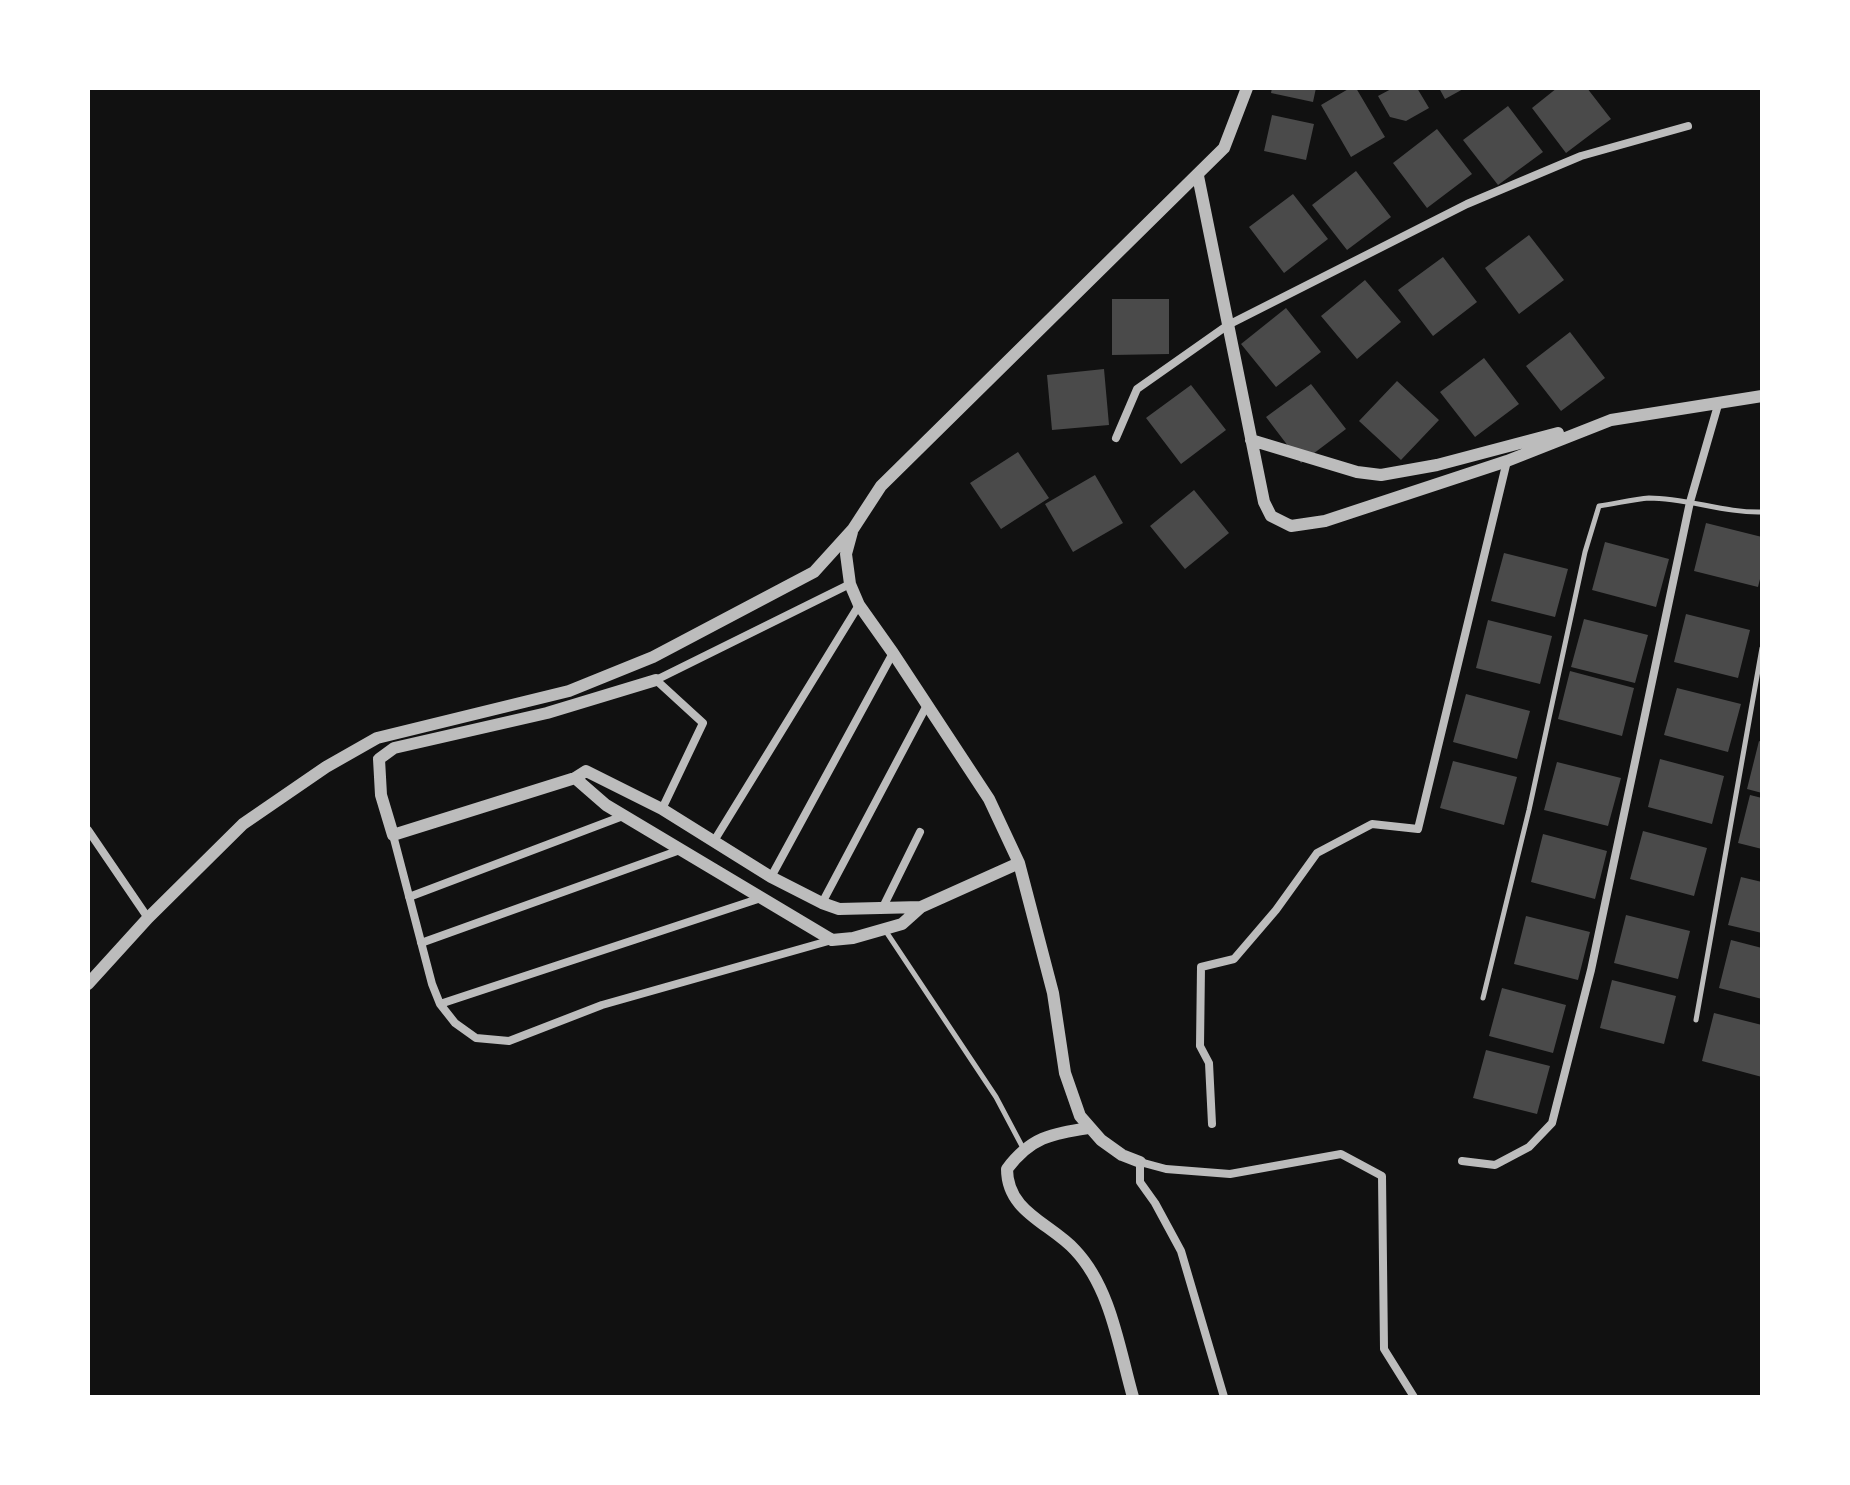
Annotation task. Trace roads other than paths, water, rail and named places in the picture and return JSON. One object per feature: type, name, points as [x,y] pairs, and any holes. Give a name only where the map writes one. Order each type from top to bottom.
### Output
[{"type":"street","points":[[88,984],[148,918],[243,824],[326,767],[377,738],[569,691],[653,657],[814,572],[853,529],[881,486],[1224,148],[1247,88]]},
{"type":"street","points":[[1116,438],[1137,389],[1228,325],[1467,204],[1581,156],[1688,126]]},
{"type":"street","points":[[1198,176],[1264,502],[1271,516],[1291,526],[1325,521],[1507,461],[1611,420]]},
{"type":"street","points":[[1251,440],[1357,472],[1381,475],[1437,465],[1611,420],[1762,396]]},
{"type":"street","points":[[1462,1161],[1495,1165],[1529,1147],[1552,1123],[1591,970],[1690,502],[1718,405]]},
{"type":"street","points":[[1212,1124],[1209,1063],[1200,1046],[1201,967],[1234,959],[1276,910],[1317,853],[1372,824],[1418,829],[1507,461]]},
{"type":"street","points":[[853,529],[846,554],[850,584],[859,605],[989,799],[1019,863],[1053,993],[1065,1073],[1080,1116],[1101,1140],[1122,1155],[1166,1169],[1230,1174],[1341,1154],[1382,1176],[1384,1349],[1414,1397]]},
{"type":"street","points":[[850,584],[656,680],[547,713],[394,748],[379,759],[381,795],[440,1004],[455,1023],[476,1038],[509,1041],[602,1005],[832,940],[853,938],[902,924],[921,907],[1019,863]]},
{"type":"street","points":[[714,841],[859,605]]},
{"type":"street","points":[[771,877],[893,653]]},
{"type":"street","points":[[656,680],[703,723],[662,809]]},
{"type":"street","points":[[822,903],[927,705]]},
{"type":"street","points":[[393,835],[575,778],[586,771],[662,809],[771,877],[822,903],[839,909],[921,907]]},
{"type":"street","points":[[575,778],[623,816],[832,940]]},
{"type":"street","points":[[409,897],[623,816]]},
{"type":"street","points":[[88,830],[148,918]]},
{"type":"street","points":[[883,907],[920,832]]},
{"type":"street","points":[[421,943],[680,850]]},
{"type":"street","points":[[440,1004],[761,898]]},
{"type":"street","points":[[1089,1128],[1044,1137],[1024,1149],[1007,1169],[1010,1192],[1037,1220],[1076,1250],[1095,1277],[1108,1308],[1133,1397]]},
{"type":"street","points":[[1140,1162],[1140,1182],[1181,1251],[1224,1397]]},
{"type":"lane","points":[[1483,998],[1529,810],[1585,552],[1599,506],[1648,498],[1762,512]]},
{"type":"lane","points":[[1696,1020],[1762,648]]},
{"type":"lane","points":[[884,929],[996,1097],[1024,1149]]}]
